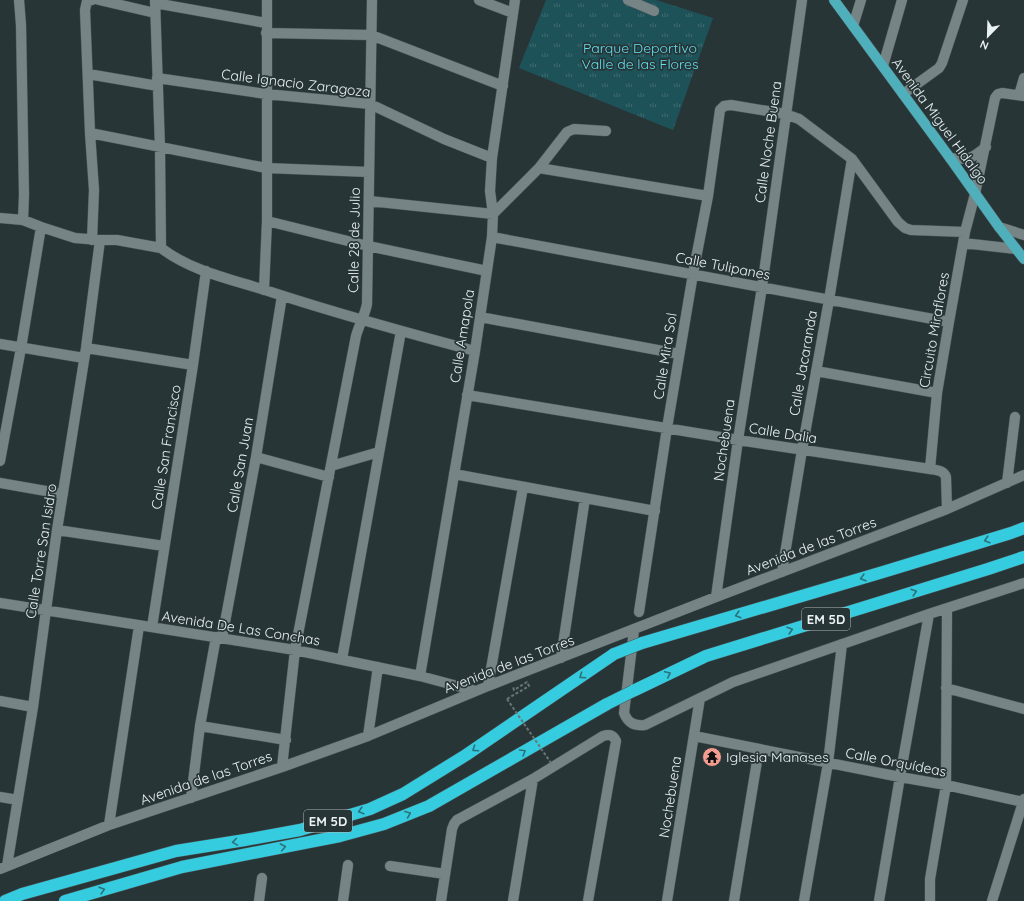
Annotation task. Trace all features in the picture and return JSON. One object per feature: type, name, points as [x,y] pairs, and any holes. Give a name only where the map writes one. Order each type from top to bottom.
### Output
[{"type":"highway","name":"EM 5D","points":[[5,901],[22,894],[176,851],[300,830],[370,809],[403,794],[466,755],[614,654],[642,643],[883,572],[1024,528]]},
{"type":"highway","name":"EM 5D","points":[[65,901],[182,867],[340,836],[384,824],[429,806],[607,704],[706,656],[1024,557]]},
{"type":"main road","name":"Avenida Miguel Hidalgo","points":[[837,2],[999,228],[1024,259]]},
{"type":"street","points":[[19,0],[21,24],[24,195],[23,220]]},
{"type":"street","points":[[99,0],[155,5],[266,23]]},
{"type":"street","points":[[264,290],[267,221],[267,0]]},
{"type":"street","name":"Calle 28 de Julio","points":[[282,767],[295,650],[356,336],[367,304],[372,0]]},
{"type":"street","points":[[479,0],[513,13]]},
{"type":"street","name":"Calle Amapola","points":[[420,676],[475,351],[492,237],[493,214],[490,191],[492,158],[515,0]]},
{"type":"street","points":[[628,0],[654,11]]},
{"type":"street","points":[[853,26],[861,0]]},
{"type":"street","points":[[883,66],[902,0]]},
{"type":"street","points":[[903,94],[938,68],[942,63],[963,0]]},
{"type":"street","name":"Calle Torre San Isidro","points":[[4,867],[18,800],[33,707],[57,530],[85,353],[96,240],[85,10],[89,1]]},
{"type":"street","name":"Calle Noche Buena","points":[[762,287],[786,114],[799,1]]},
{"type":"street","points":[[155,5],[160,148],[161,248]]},
{"type":"street","points":[[266,33],[371,35],[503,86]]},
{"type":"street","name":"Calle Ignacio Zaragoza","points":[[88,74],[370,104],[444,139],[492,158]]},
{"type":"street","points":[[1021,96],[1024,78]]},
{"type":"street","name":"Circuito Miraflores","points":[[930,469],[937,393],[949,322],[965,232],[986,147],[995,98],[998,94],[1002,93],[1021,96]]},
{"type":"street","name":"Calle Mira Sol","points":[[639,612],[679,354],[708,196],[720,110],[724,106],[731,105],[786,114]]},
{"type":"street","points":[[786,114],[799,119],[852,160],[898,222],[905,228],[911,230],[965,232]]},
{"type":"street","points":[[369,201],[493,214],[539,168],[567,132],[574,129],[606,131]]},
{"type":"street","points":[[90,133],[266,168],[369,172]]},
{"type":"street","points":[[950,158],[963,160],[970,158],[986,147]]},
{"type":"street","name":"Calle Jacaranda","points":[[782,572],[852,160]]},
{"type":"street","points":[[539,168],[708,196]]},
{"type":"street","points":[[0,218],[23,220],[75,238],[117,240],[161,248],[171,256],[206,271],[282,296],[475,351]]},
{"type":"street","points":[[267,221],[368,246],[487,271]]},
{"type":"street","points":[[0,461],[41,227]]},
{"type":"street","points":[[999,228],[1024,235]]},
{"type":"street","name":"Calle Tulipanes","points":[[492,237],[949,322]]},
{"type":"street","points":[[964,243],[1016,249]]},
{"type":"street","name":"Calle San Francisco","points":[[152,627],[193,365],[206,271]]},
{"type":"street","name":"Nochebuena","points":[[716,597],[738,440],[762,287]]},
{"type":"street","name":"Calle San Juan","points":[[191,798],[200,726],[256,457],[282,296]]},
{"type":"street","points":[[480,317],[679,354]]},
{"type":"street","points":[[342,659],[401,331]]},
{"type":"street","points":[[0,344],[21,348],[85,353],[193,365]]},
{"type":"street","points":[[816,371],[937,393]]},
{"type":"street","name":"Calle Dalia","points":[[467,395],[738,440],[930,469]]},
{"type":"street","points":[[1007,483],[1015,417]]},
{"type":"street","points":[[331,466],[379,452]]},
{"type":"street","points":[[256,457],[329,477]]},
{"type":"street","points":[[930,469],[945,473],[947,509]]},
{"type":"street","points":[[454,474],[655,511]]},
{"type":"street","name":"Avenida de las Torres","points":[[4,867],[109,825],[282,767],[368,736],[488,686],[947,509],[1024,475]]},
{"type":"street","points":[[0,483],[63,494]]},
{"type":"street","points":[[488,686],[523,487]]},
{"type":"street","points":[[561,658],[585,498]]},
{"type":"street","points":[[57,530],[164,546]]},
{"type":"street","points":[[634,630],[624,713],[630,722],[638,726],[645,725],[733,682],[929,614],[1024,584]]},
{"type":"street","name":"Avenida De Las Conchas","points":[[0,603],[295,650],[420,676],[476,691]]},
{"type":"street","points":[[930,901],[930,880],[946,785],[947,609]]},
{"type":"street","points":[[879,901],[929,614]]},
{"type":"street","points":[[109,825],[139,626]]},
{"type":"street","points":[[804,901],[828,763],[842,644]]},
{"type":"street","points":[[368,736],[378,667]]},
{"type":"street","points":[[946,688],[1024,709]]},
{"type":"street","name":"Nochebuena","points":[[667,901],[700,698]]},
{"type":"street","points":[[0,701],[33,707]]},
{"type":"street","points":[[200,726],[286,740]]},
{"type":"street","points":[[440,901],[452,829],[457,820],[533,779],[607,734],[611,735],[616,741],[588,901]]},
{"type":"street","name":"Calle Orquídeas","points":[[694,736],[1023,800]]},
{"type":"street","points":[[734,901],[759,749]]},
{"type":"street","points":[[513,901],[533,779]]},
{"type":"street","points":[[0,797],[18,800]]},
{"type":"street","points":[[992,901],[1023,800]]},
{"type":"street","points":[[343,901],[348,865]]},
{"type":"street","points":[[390,866],[444,874]]},
{"type":"street","points":[[258,901],[262,878]]},
{"type":"path","points":[[525,672],[513,688],[514,690],[527,682],[529,686],[507,699],[551,764]]},
{"type":"green space","name":"Parque Deportivo Valle de las Flores","points":[[546,0],[656,0],[713,18],[673,130],[519,68]]},
{"type":"place","name":"Iglesia Manases","points":[[712,757]]}]
